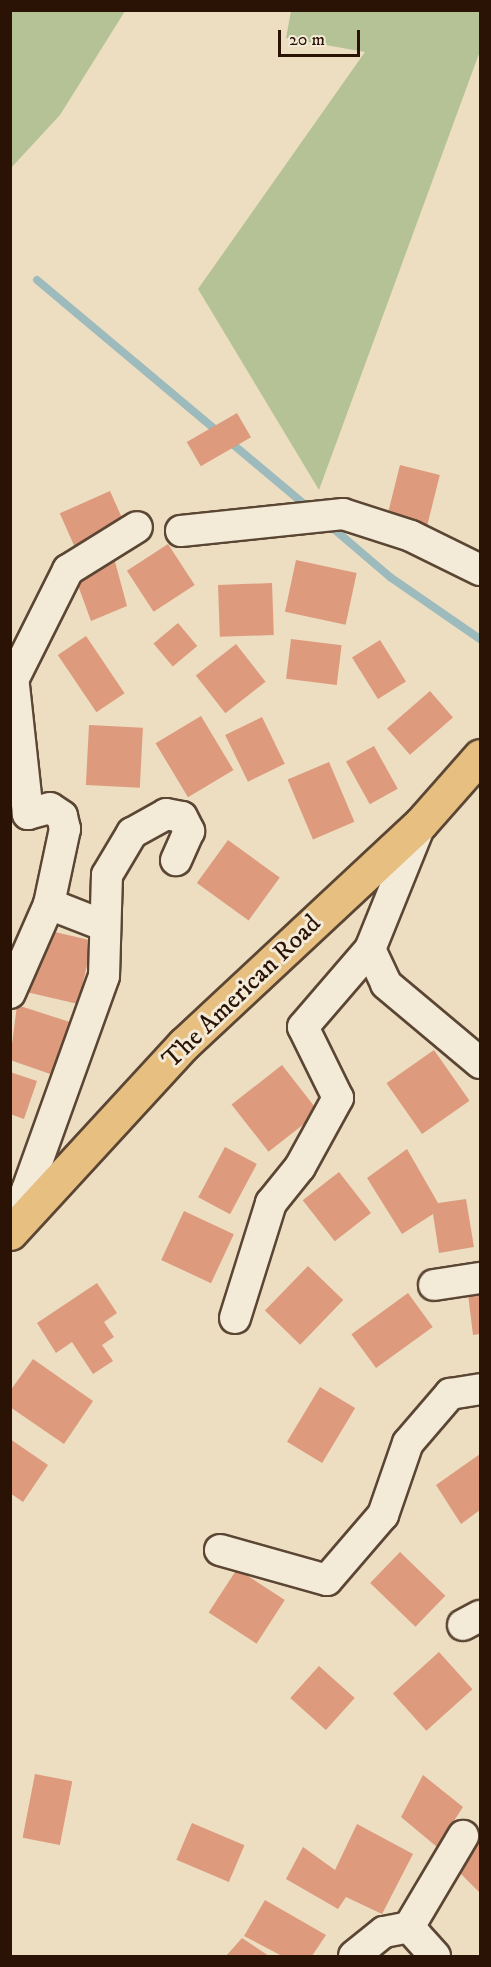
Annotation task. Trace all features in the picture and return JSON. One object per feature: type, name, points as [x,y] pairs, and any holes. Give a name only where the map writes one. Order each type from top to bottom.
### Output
[{"type":"main road","name":"The American Road","points":[[19,1224],[184,1044],[421,823],[480,756]]},
{"type":"street","points":[[181,531],[343,514],[411,537],[480,570]]},
{"type":"street","points":[[10,993],[49,904],[62,860],[63,816],[50,808],[28,814],[12,686],[68,570],[137,526]]},
{"type":"street","points":[[19,1224],[27,1190],[104,976],[106,875],[132,833],[153,817],[182,817],[189,831],[176,860]]},
{"type":"street","points":[[235,1318],[271,1203],[300,1167],[338,1098],[303,1027],[370,949],[421,823]]},
{"type":"street","points":[[49,904],[105,926]]},
{"type":"street","points":[[370,949],[386,984],[480,1063]]},
{"type":"street","points":[[434,1285],[480,1278]]},
{"type":"street","points":[[220,1550],[327,1580],[383,1515],[408,1443],[450,1394],[480,1389]]},
{"type":"street","points":[[409,1928],[463,1836]]},
{"type":"street","points":[[354,1956],[384,1932],[409,1928]]},
{"type":"street","points":[[409,1928],[435,1956]]},
{"type":"green space","points":[[11,10],[125,11],[60,115],[11,168]]},
{"type":"green space","points":[[291,11],[480,11],[480,51],[319,490],[198,289],[365,52],[286,38]]},
{"type":"building","points":[[237,413],[251,437],[201,466],[187,442]]},
{"type":"building","points":[[400,465],[440,475],[426,529],[386,519]]},
{"type":"building","points":[[110,491],[125,524],[74,546],[60,513]]},
{"type":"building","points":[[168,544],[195,585],[154,612],[127,571]]},
{"type":"building","points":[[114,558],[127,606],[91,621],[75,577]]},
{"type":"building","points":[[296,560],[357,573],[346,625],[285,612]]},
{"type":"building","points":[[272,583],[274,635],[220,637],[218,585]]},
{"type":"building","points":[[178,623],[197,646],[173,667],[153,644]]},
{"type":"building","points":[[86,636],[125,693],[96,712],[58,655]]},
{"type":"building","points":[[291,639],[342,645],[337,685],[286,679]]},
{"type":"building","points":[[380,640],[406,682],[378,699],[352,657]]},
{"type":"building","points":[[236,644],[266,682],[225,713],[196,675]]},
{"type":"building","points":[[430,691],[453,717],[410,755],[387,728]]},
{"type":"building","points":[[201,716],[233,770],[188,797],[156,743]]},
{"type":"building","points":[[262,717],[285,764],[248,782],[225,735]]},
{"type":"building","points":[[89,725],[143,728],[140,788],[86,785]]},
{"type":"building","points":[[374,746],[398,789],[370,804],[346,762]]},
{"type":"building","points":[[329,762],[354,822],[313,839],[288,780]]},
{"type":"building","points":[[228,840],[280,878],[249,920],[197,883]]},
{"type":"building","points":[[42,929],[93,941],[78,1004],[27,992]]},
{"type":"building","points":[[17,1005],[73,1023],[56,1076],[10,1060]]},
{"type":"building","points":[[434,1050],[470,1101],[422,1134],[386,1083]]},
{"type":"building","points":[[282,1065],[319,1112],[269,1152],[232,1104]]},
{"type":"building","points":[[10,1072],[37,1081],[24,1119],[10,1114]]},
{"type":"building","points":[[225,1147],[257,1164],[230,1214],[198,1197]]},
{"type":"building","points":[[407,1149],[438,1203],[466,1199],[474,1247],[439,1253],[433,1214],[402,1234],[367,1178]]},
{"type":"building","points":[[339,1172],[371,1213],[335,1241],[303,1200]]},
{"type":"building","points":[[184,1211],[234,1234],[211,1283],[161,1260]]},
{"type":"building","points":[[308,1266],[343,1300],[300,1345],[265,1311]]},
{"type":"building","points":[[97,1283],[117,1313],[104,1322],[114,1337],[102,1345],[113,1361],[93,1374],[72,1342],[56,1353],[37,1323]]},
{"type":"building","points":[[408,1293],[433,1327],[376,1368],[351,1334]]},
{"type":"building","points":[[480,1293],[480,1334],[473,1335],[468,1294]]},
{"type":"building","points":[[33,1359],[93,1401],[64,1444],[10,1407],[10,1391]]},
{"type":"building","points":[[320,1387],[355,1408],[322,1463],[287,1442]]},
{"type":"building","points":[[10,1439],[48,1465],[23,1502],[10,1493]]},
{"type":"building","points":[[480,1454],[480,1510],[461,1524],[436,1485]]},
{"type":"building","points":[[400,1552],[445,1596],[415,1627],[370,1583]]},
{"type":"building","points":[[237,1569],[285,1600],[256,1644],[209,1613]]},
{"type":"building","points":[[439,1652],[472,1689],[426,1731],[393,1693]]},
{"type":"building","points":[[319,1666],[355,1698],[326,1730],[290,1698]]},
{"type":"building","points":[[35,1774],[72,1781],[60,1845],[23,1838]]},
{"type":"building","points":[[423,1775],[463,1807],[437,1847],[401,1817]]},
{"type":"building","points":[[192,1823],[244,1845],[229,1882],[176,1860]]},
{"type":"building","points":[[357,1824],[413,1854],[382,1914],[346,1897],[338,1909],[286,1879],[303,1847],[335,1870]]},
{"type":"building","points":[[480,1839],[480,1893],[454,1867]]},
{"type":"building","points":[[265,1900],[326,1935],[312,1956],[282,1956],[244,1936]]},
{"type":"building","points":[[242,1938],[269,1956],[226,1956]]},
{"type":"waterway","points":[[37,280],[311,510]]},
{"type":"waterway","points":[[328,524],[390,577],[480,639]]}]
